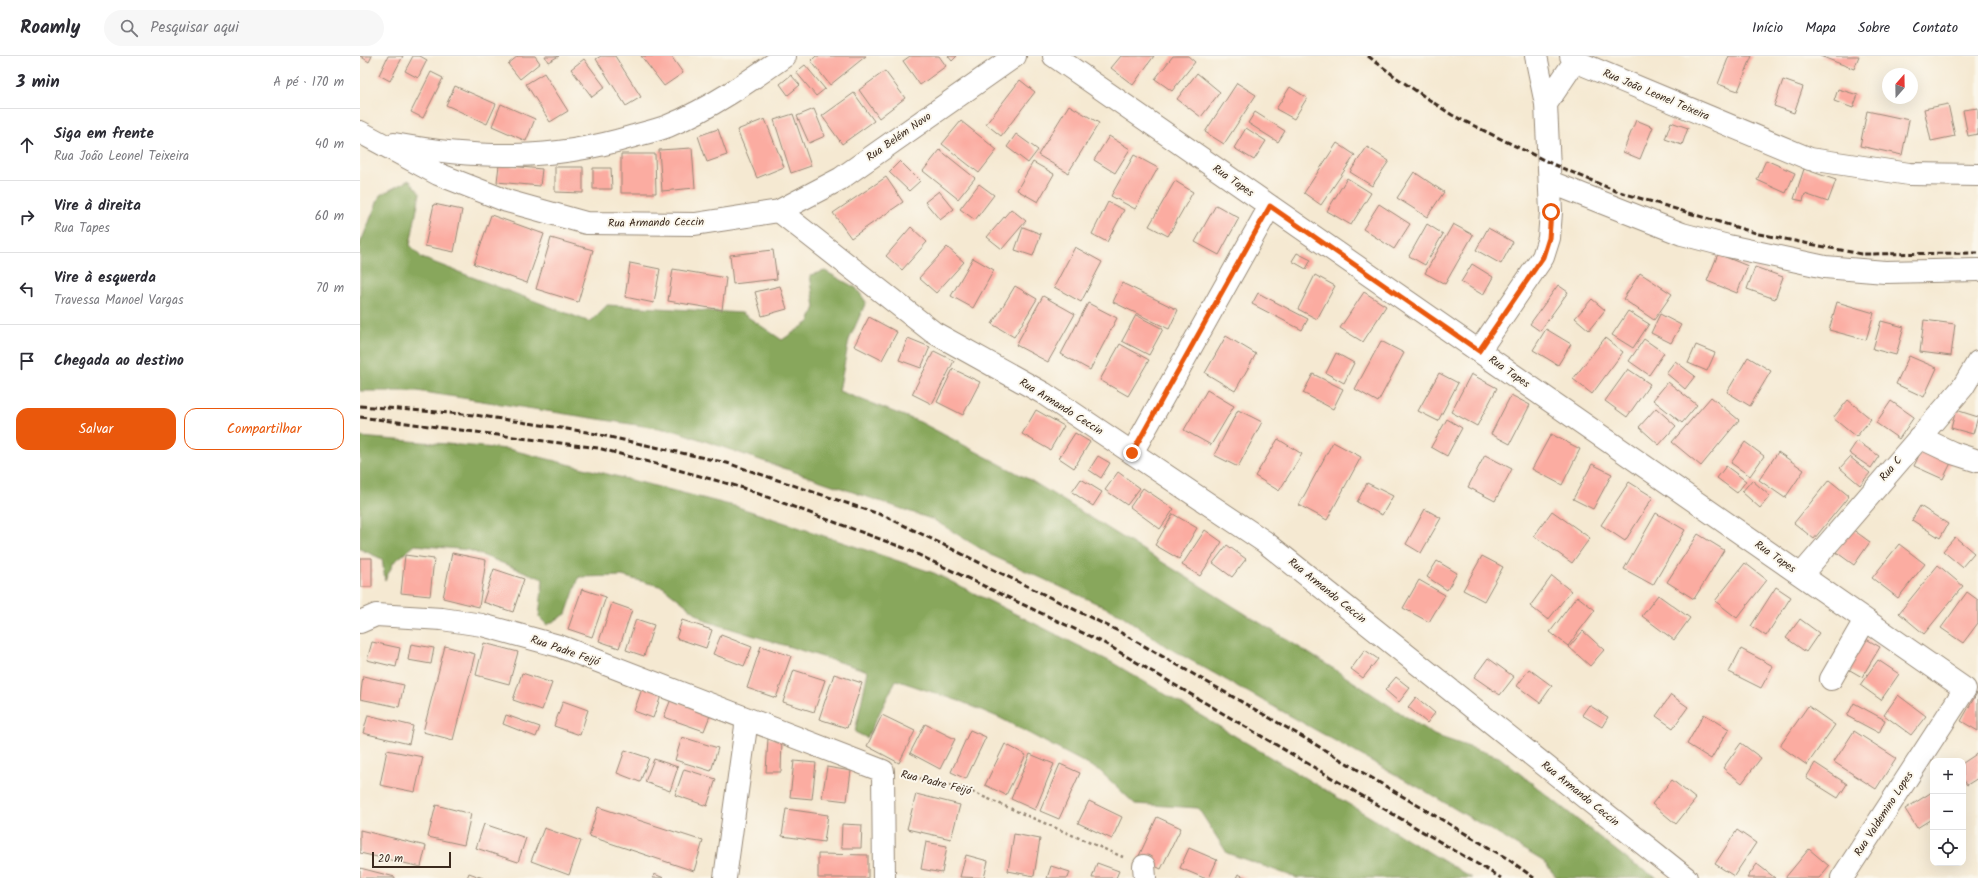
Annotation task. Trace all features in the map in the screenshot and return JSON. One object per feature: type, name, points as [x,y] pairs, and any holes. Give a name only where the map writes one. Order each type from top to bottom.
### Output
[{"type":"street","points":[[368,136],[439,152],[499,156],[551,154],[600,147],[668,126],[737,91],[785,56]]},
{"type":"street","name":"Rua Belém Novo","points":[[779,211],[840,179],[1015,56]]},
{"type":"street","name":"Rua Tapes","points":[[1054,56],[1965,689]]},
{"type":"street","points":[[1479,351],[1543,257],[1549,238],[1551,212],[1546,104],[1536,56]]},
{"type":"street","name":"Rua João Leonel Teixeira","points":[[1546,104],[1573,59],[1810,159],[1909,174],[1978,175]]},
{"type":"street","name":"Rua Armando Ceccin","points":[[368,136],[438,174],[493,196],[586,223],[695,224],[779,211],[933,332],[1043,393],[1265,542],[1686,878]]},
{"type":"street","points":[[1550,182],[1682,234],[1728,246],[1825,267],[1885,272],[1978,270]]},
{"type":"street","points":[[1132,453],[1270,206]]},
{"type":"street","name":"Rua C","points":[[1801,575],[1963,387],[1978,362]]},
{"type":"street","points":[[1919,437],[1953,453],[1978,461]]},
{"type":"street","name":"Rua Padre Feijó","points":[[365,614],[442,619],[482,625],[559,646],[883,771]]},
{"type":"street","points":[[1832,679],[1865,620]]},
{"type":"street","name":"Rua Valdemino Lopes","points":[[1842,878],[1965,689]]},
{"type":"street","points":[[725,878],[747,719]]},
{"type":"street","points":[[883,771],[884,878]]},
{"type":"path","name":"Rua Padre Feijó","points":[[883,771],[963,788],[1144,872]]},
{"type":"green space","points":[[409,180],[420,193],[410,245],[422,258],[590,322],[607,305],[742,313],[782,340],[809,322],[815,307],[810,275],[825,271],[856,288],[866,302],[849,340],[839,391],[920,422],[1032,481],[1334,669],[1434,735],[1499,757],[1633,864],[1657,878],[1557,878],[1543,861],[1425,791],[1167,647],[1120,614],[991,555],[934,520],[676,431],[417,391],[360,391],[360,244],[380,195]]},
{"type":"green space","points":[[360,437],[508,449],[738,507],[934,573],[1113,663],[1472,878],[1297,878],[1227,853],[1198,808],[1135,804],[1100,771],[1000,718],[962,702],[896,680],[867,738],[855,732],[868,671],[706,621],[663,587],[622,576],[579,577],[566,614],[547,625],[539,617],[543,579],[469,550],[415,545],[394,562],[385,580],[382,559],[360,549]]},
{"type":"building","points":[[360,56],[372,56],[369,62]]},
{"type":"building","points":[[388,56],[403,56],[390,81],[379,75]]},
{"type":"building","points":[[413,56],[420,56],[427,60],[418,78],[405,71]]},
{"type":"building","points":[[518,56],[535,56],[540,63],[520,79],[508,64]]},
{"type":"building","points":[[545,56],[559,56],[548,62]]},
{"type":"building","points":[[601,56],[615,56],[641,97],[626,106],[596,59]]},
{"type":"building","points":[[641,56],[671,56],[683,73],[664,86]]},
{"type":"building","points":[[816,56],[866,56],[830,85],[811,61]]},
{"type":"building","points":[[910,56],[939,56],[946,66],[920,85],[903,61]]},
{"type":"building","points":[[948,56],[957,56],[952,61]]},
{"type":"building","points":[[1121,56],[1154,56],[1133,85],[1111,68]]},
{"type":"building","points":[[1173,56],[1188,56],[1195,62],[1172,91],[1155,79]]},
{"type":"building","points":[[1729,56],[1752,56],[1738,91],[1718,84]]},
{"type":"building","points":[[1820,56],[1859,56],[1854,69]]},
{"type":"building","points":[[584,59],[605,87],[592,97],[571,69]]},
{"type":"building","points":[[805,65],[825,89],[816,96],[796,72]]},
{"type":"building","points":[[885,71],[905,98],[879,118],[859,90]]},
{"type":"building","points":[[431,72],[443,78],[423,118],[411,112]]},
{"type":"building","points":[[544,73],[568,111],[550,122],[526,84]]},
{"type":"building","points":[[1197,73],[1220,92],[1201,117],[1177,99]]},
{"type":"building","points":[[791,75],[800,85],[788,95],[780,84]]},
{"type":"building","points":[[1020,80],[1035,92],[1001,136],[986,124]]},
{"type":"building","points":[[1783,80],[1803,87],[1794,113],[1774,106]]},
{"type":"building","points":[[1237,83],[1256,95],[1224,144],[1205,132]]},
{"type":"building","points":[[455,86],[496,104],[487,124],[446,105]]},
{"type":"building","points":[[1290,87],[1307,98],[1294,119],[1276,109]]},
{"type":"building","points":[[1838,89],[1858,95],[1853,108],[1834,101]]},
{"type":"building","points":[[854,93],[874,121],[842,144],[822,116]]},
{"type":"building","points":[[501,104],[535,119],[526,141],[492,126]]},
{"type":"building","points":[[1948,104],[1955,136],[1931,141],[1924,109]]},
{"type":"building","points":[[1069,105],[1099,123],[1068,173],[1038,155]]},
{"type":"building","points":[[1978,108],[1978,134],[1968,136],[1963,110]]},
{"type":"building","points":[[814,109],[825,136],[809,143],[797,116]]},
{"type":"building","points":[[1867,111],[1909,120],[1902,155],[1860,146]]},
{"type":"building","points":[[1255,112],[1285,131],[1278,142],[1248,123]]},
{"type":"building","points":[[793,114],[811,166],[791,173],[774,120]]},
{"type":"building","points":[[765,119],[784,167],[757,178],[737,130]]},
{"type":"building","points":[[1636,120],[1653,127],[1640,159],[1623,152]]},
{"type":"building","points":[[961,121],[997,150],[979,173],[942,144]]},
{"type":"building","points":[[1671,122],[1688,128],[1682,145],[1665,139]]},
{"type":"building","points":[[1246,128],[1266,141],[1254,160],[1234,148]]},
{"type":"building","points":[[718,129],[727,155],[707,162],[698,136]]},
{"type":"building","points":[[1016,134],[1038,150],[1028,163],[1007,147]]},
{"type":"building","points":[[1109,136],[1130,149],[1115,173],[1094,160]]},
{"type":"building","points":[[1337,143],[1355,155],[1321,205],[1304,193]]},
{"type":"building","points":[[1367,147],[1389,161],[1372,186],[1350,172]]},
{"type":"building","points":[[692,148],[695,188],[662,191],[659,150]]},
{"type":"building","points":[[940,150],[975,178],[958,199],[923,171]]},
{"type":"building","points":[[621,154],[655,154],[656,193],[621,193]]},
{"type":"building","points":[[1134,155],[1158,168],[1135,209],[1111,196]]},
{"type":"building","points":[[1766,160],[1795,173],[1786,193],[1757,180]]},
{"type":"building","points":[[900,161],[920,181],[909,191],[889,172]]},
{"type":"building","points":[[1033,162],[1054,174],[1038,202],[1017,190]]},
{"type":"building","points":[[499,165],[542,169],[540,186],[497,182]]},
{"type":"building","points":[[555,167],[583,167],[583,193],[555,192]]},
{"type":"building","points":[[593,168],[611,168],[612,189],[593,189]]},
{"type":"building","points":[[1804,169],[1836,180],[1828,202],[1805,194],[1803,201],[1794,199]]},
{"type":"building","points":[[1414,172],[1444,192],[1427,217],[1397,198]]},
{"type":"building","points":[[886,177],[903,202],[851,238],[833,213]]},
{"type":"building","points":[[1347,178],[1371,193],[1351,225],[1327,211]]},
{"type":"building","points":[[1175,181],[1193,192],[1168,236],[1149,226]]},
{"type":"building","points":[[979,184],[994,195],[975,220],[960,209]]},
{"type":"building","points":[[939,191],[954,209],[940,220],[925,202]]},
{"type":"building","points":[[1108,202],[1124,210],[1107,242],[1092,234]]},
{"type":"building","points":[[434,204],[462,210],[454,252],[425,246]]},
{"type":"building","points":[[1379,204],[1410,224],[1394,249],[1363,229]]},
{"type":"building","points":[[1216,205],[1239,218],[1219,255],[1195,242]]},
{"type":"building","points":[[1011,209],[1026,221],[1002,249],[987,237]]},
{"type":"building","points":[[491,215],[544,234],[527,283],[474,264]]},
{"type":"building","points":[[1427,224],[1443,234],[1425,265],[1409,256]]},
{"type":"building","points":[[1453,224],[1473,235],[1445,284],[1425,273]]},
{"type":"building","points":[[911,227],[927,242],[902,270],[886,256]]},
{"type":"building","points":[[1023,227],[1041,234],[1033,256],[1015,250]]},
{"type":"building","points":[[1488,228],[1513,242],[1501,264],[1476,250]]},
{"type":"building","points":[[551,238],[593,250],[578,302],[536,289]]},
{"type":"building","points":[[947,247],[964,262],[936,293],[919,278]]},
{"type":"building","points":[[1075,247],[1102,262],[1081,302],[1054,287]]},
{"type":"building","points":[[773,250],[777,279],[733,284],[730,255]]},
{"type":"building","points":[[1297,253],[1311,260],[1306,269],[1292,261]]},
{"type":"building","points":[[1718,254],[1748,266],[1737,293],[1707,281]]},
{"type":"building","points":[[973,258],[994,270],[973,308],[951,296]]},
{"type":"building","points":[[630,263],[660,269],[654,303],[625,297]]},
{"type":"building","points":[[1472,264],[1493,277],[1483,295],[1461,282]]},
{"type":"building","points":[[1755,267],[1783,277],[1775,299],[1747,289]]},
{"type":"building","points":[[673,269],[726,278],[722,310],[668,301]]},
{"type":"building","points":[[1640,273],[1672,294],[1654,320],[1623,299]]},
{"type":"building","points":[[1315,275],[1335,286],[1317,319],[1298,309]]},
{"type":"building","points":[[1122,283],[1178,310],[1169,329],[1113,302]]},
{"type":"building","points":[[1558,285],[1568,292],[1540,331],[1530,324]]},
{"type":"building","points":[[780,286],[787,309],[762,316],[755,292]]},
{"type":"building","points":[[1015,286],[1037,299],[1014,337],[992,324]]},
{"type":"building","points":[[1364,292],[1386,306],[1363,342],[1340,328]]},
{"type":"building","points":[[1258,293],[1308,319],[1302,330],[1252,304]]},
{"type":"building","points":[[1043,296],[1075,314],[1048,362],[1016,345]]},
{"type":"building","points":[[1592,299],[1605,310],[1589,330],[1575,318]]},
{"type":"building","points":[[1837,302],[1874,313],[1866,340],[1829,330]]},
{"type":"building","points":[[1088,303],[1117,318],[1090,370],[1061,354]]},
{"type":"building","points":[[1628,311],[1649,324],[1633,348],[1612,335]]},
{"type":"building","points":[[1660,314],[1681,325],[1671,343],[1651,333]]},
{"type":"building","points":[[1136,315],[1163,329],[1149,355],[1122,341]]},
{"type":"building","points":[[869,317],[897,332],[882,360],[854,346]]},
{"type":"building","points":[[1924,320],[1955,324],[1951,356],[1920,352]]},
{"type":"building","points":[[1881,321],[1904,327],[1896,355],[1873,349]]},
{"type":"building","points":[[1546,329],[1571,344],[1558,365],[1533,350]]},
{"type":"building","points":[[1226,336],[1256,354],[1235,391],[1205,373]]},
{"type":"building","points":[[908,338],[930,347],[921,368],[899,360]]},
{"type":"building","points":[[1605,338],[1623,352],[1592,394],[1573,379]]},
{"type":"building","points":[[1644,339],[1664,353],[1649,375],[1629,361]]},
{"type":"building","points":[[1381,341],[1404,353],[1378,402],[1355,389]]},
{"type":"building","points":[[1120,344],[1149,360],[1128,396],[1100,380]]},
{"type":"building","points":[[1696,345],[1715,353],[1707,371],[1688,363]]},
{"type":"building","points":[[934,351],[954,361],[932,404],[912,394]]},
{"type":"building","points":[[1336,353],[1354,363],[1344,383],[1326,373]]},
{"type":"building","points":[[1909,356],[1937,368],[1924,397],[1896,384]]},
{"type":"building","points":[[1748,357],[1771,371],[1750,406],[1727,392]]},
{"type":"building","points":[[1675,361],[1695,376],[1685,389],[1666,373]]},
{"type":"building","points":[[953,369],[980,382],[963,415],[937,402]]},
{"type":"building","points":[[1628,369],[1650,384],[1627,417],[1605,401]]},
{"type":"building","points":[[1439,373],[1458,383],[1438,421],[1418,411]]},
{"type":"building","points":[[1313,374],[1343,389],[1333,409],[1303,393]]},
{"type":"building","points":[[1471,374],[1497,388],[1477,426],[1451,412]]},
{"type":"building","points":[[1668,382],[1697,405],[1682,423],[1653,400]]},
{"type":"building","points":[[1207,390],[1234,406],[1211,445],[1184,430]]},
{"type":"building","points":[[1511,395],[1530,405],[1510,444],[1491,434]]},
{"type":"building","points":[[1711,397],[1739,420],[1701,466],[1672,442]]},
{"type":"building","points":[[1848,400],[1871,419],[1856,437],[1833,418]]},
{"type":"building","points":[[1891,401],[1914,417],[1899,439],[1876,423]]},
{"type":"building","points":[[1656,408],[1676,426],[1659,445],[1639,427]]},
{"type":"building","points":[[1036,410],[1064,426],[1050,450],[1022,434]]},
{"type":"building","points":[[1238,410],[1262,422],[1238,467],[1214,455]]},
{"type":"building","points":[[1956,410],[1978,417],[1973,434],[1951,428]]},
{"type":"building","points":[[1447,419],[1462,428],[1447,456],[1431,447]]},
{"type":"building","points":[[1075,433],[1090,442],[1074,468],[1059,458]]},
{"type":"building","points":[[1551,434],[1580,449],[1562,485],[1532,469]]},
{"type":"building","points":[[1278,439],[1302,454],[1279,491],[1255,476]]},
{"type":"building","points":[[1857,441],[1879,456],[1871,468],[1849,453]]},
{"type":"building","points":[[1333,442],[1361,457],[1327,520],[1299,505]]},
{"type":"building","points":[[1745,442],[1764,456],[1750,476],[1731,463]]},
{"type":"building","points":[[1924,445],[1953,459],[1943,479],[1914,466]]},
{"type":"building","points":[[1778,452],[1804,470],[1785,498],[1759,480]]},
{"type":"building","points":[[1485,455],[1512,469],[1495,501],[1468,487]]},
{"type":"building","points":[[1098,456],[1110,463],[1101,478],[1089,470]]},
{"type":"building","points":[[1850,457],[1870,473],[1860,485],[1840,468]]},
{"type":"building","points":[[1592,464],[1612,474],[1593,509],[1573,499]]},
{"type":"building","points":[[1726,466],[1746,481],[1737,493],[1717,478]]},
{"type":"building","points":[[1118,472],[1140,488],[1127,505],[1105,490]]},
{"type":"building","points":[[1081,479],[1102,492],[1093,506],[1072,492]]},
{"type":"building","points":[[1752,480],[1770,496],[1760,508],[1742,492]]},
{"type":"building","points":[[1829,480],[1849,496],[1814,539],[1794,523]]},
{"type":"building","points":[[1629,482],[1653,497],[1625,541],[1601,525]]},
{"type":"building","points":[[1367,483],[1393,496],[1382,515],[1357,502]]},
{"type":"building","points":[[1143,488],[1174,509],[1160,529],[1130,507]]},
{"type":"building","points":[[1920,506],[1948,524],[1940,538],[1912,520]]},
{"type":"building","points":[[1425,509],[1441,518],[1421,553],[1406,544]]},
{"type":"building","points":[[1552,511],[1590,538],[1572,563],[1534,536]]},
{"type":"building","points":[[1656,513],[1685,530],[1653,585],[1624,569]]},
{"type":"building","points":[[1173,514],[1197,528],[1179,559],[1155,545]]},
{"type":"building","points":[[1852,529],[1870,542],[1854,565],[1836,552]]},
{"type":"building","points":[[1205,530],[1222,542],[1200,576],[1182,565]]},
{"type":"building","points":[[1698,534],[1724,550],[1694,599],[1667,582]]},
{"type":"building","points":[[1955,537],[1974,553],[1962,567],[1943,551]]},
{"type":"building","points":[[1899,544],[1925,564],[1898,598],[1872,578]]},
{"type":"building","points":[[1227,545],[1246,559],[1232,577],[1213,563]]},
{"type":"building","points":[[452,553],[486,560],[479,607],[443,598]]},
{"type":"building","points":[[405,555],[434,559],[430,596],[401,593]]},
{"type":"building","points":[[1482,556],[1503,567],[1484,601],[1463,590]]},
{"type":"building","points":[[360,558],[372,558],[372,587],[360,587]]},
{"type":"building","points":[[1437,561],[1457,573],[1447,590],[1427,577]]},
{"type":"building","points":[[1745,563],[1767,580],[1737,618],[1715,601]]},
{"type":"building","points":[[1938,565],[1963,586],[1924,634],[1899,613]]},
{"type":"building","points":[[494,569],[524,579],[513,612],[483,602]]},
{"type":"building","points":[[1552,576],[1571,591],[1548,620],[1530,606]]},
{"type":"building","points":[[1419,580],[1445,595],[1429,622],[1403,608]]},
{"type":"building","points":[[1776,587],[1791,597],[1766,636],[1751,626]]},
{"type":"building","points":[[582,589],[606,597],[592,637],[568,629]]},
{"type":"building","points":[[1967,592],[1978,600],[1978,623],[1963,643],[1941,628]]},
{"type":"building","points":[[1658,595],[1690,618],[1674,640],[1642,616]]},
{"type":"building","points":[[1577,596],[1595,610],[1568,646],[1550,632]]},
{"type":"building","points":[[612,603],[632,610],[619,648],[599,641]]},
{"type":"building","points":[[636,619],[654,625],[644,656],[626,650]]},
{"type":"building","points":[[1800,619],[1819,633],[1806,652],[1786,638]]},
{"type":"building","points":[[682,620],[712,630],[706,648],[676,638]]},
{"type":"building","points":[[1583,631],[1604,650],[1590,666],[1569,647]]},
{"type":"building","points":[[721,635],[752,647],[744,666],[713,654]]},
{"type":"building","points":[[1861,636],[1880,647],[1862,677],[1843,666]]},
{"type":"building","points":[[372,642],[400,648],[396,667],[367,660]]},
{"type":"building","points":[[484,643],[518,652],[509,684],[476,675]]},
{"type":"building","points":[[411,644],[434,648],[431,664],[408,660]]},
{"type":"building","points":[[445,646],[475,654],[453,740],[423,732]]},
{"type":"building","points":[[761,646],[791,656],[776,698],[747,688]]},
{"type":"building","points":[[1741,649],[1773,666],[1761,688],[1729,672]]},
{"type":"building","points":[[1365,650],[1378,659],[1363,678],[1351,669]]},
{"type":"building","points":[[1488,658],[1514,677],[1500,695],[1474,677]]},
{"type":"building","points":[[1878,660],[1899,674],[1881,700],[1860,685]]},
{"type":"building","points":[[1529,669],[1552,686],[1540,703],[1517,686]]},
{"type":"building","points":[[794,670],[825,680],[814,712],[783,702]]},
{"type":"building","points":[[522,673],[552,683],[542,710],[513,700]]},
{"type":"building","points":[[834,674],[862,683],[847,728],[819,719]]},
{"type":"building","points":[[363,676],[404,685],[399,707],[360,699]]},
{"type":"building","points":[[1396,677],[1410,688],[1399,702],[1385,690]]},
{"type":"building","points":[[643,686],[662,693],[653,718],[634,711]]},
{"type":"building","points":[[1977,693],[1978,694],[1978,731],[1961,721]]},
{"type":"building","points":[[1671,695],[1688,707],[1673,728],[1656,716]]},
{"type":"building","points":[[1898,695],[1926,716],[1911,735],[1884,715]]},
{"type":"building","points":[[1416,697],[1435,713],[1427,723],[1408,707]]},
{"type":"building","points":[[671,699],[711,713],[704,731],[664,717]]},
{"type":"building","points":[[563,701],[588,710],[580,735],[554,726]]},
{"type":"building","points":[[1854,703],[1885,720],[1879,733],[1847,716]]},
{"type":"building","points":[[1589,705],[1608,717],[1602,727],[1582,715]]},
{"type":"building","points":[[1808,706],[1835,725],[1807,765],[1780,746]]},
{"type":"building","points":[[1704,714],[1729,729],[1711,759],[1687,744]]},
{"type":"building","points":[[368,715],[413,726],[409,744],[363,733]]},
{"type":"building","points":[[506,715],[540,727],[536,737],[503,724]]},
{"type":"building","points":[[882,715],[915,731],[899,763],[867,746]]},
{"type":"building","points":[[925,724],[955,739],[940,769],[910,753]]},
{"type":"building","points":[[970,730],[986,737],[966,779],[951,772]]},
{"type":"building","points":[[1854,731],[1896,758],[1876,789],[1834,762]]},
{"type":"building","points":[[682,737],[718,748],[711,771],[675,760]]},
{"type":"building","points":[[768,738],[782,739],[781,772],[766,772]]},
{"type":"building","points":[[1741,743],[1761,758],[1742,783],[1723,768]]},
{"type":"building","points":[[1005,744],[1026,755],[1006,795],[985,785]]},
{"type":"building","points":[[387,750],[423,757],[415,792],[380,785]]},
{"type":"building","points":[[625,750],[649,758],[640,782],[617,773]]},
{"type":"building","points":[[1978,753],[1978,778],[1967,785],[1966,784],[1966,761]]},
{"type":"building","points":[[1030,754],[1054,764],[1035,810],[1011,799]]},
{"type":"building","points":[[654,759],[678,767],[670,791],[645,782]]},
{"type":"building","points":[[794,761],[816,763],[812,799],[790,797]]},
{"type":"building","points":[[1815,763],[1847,784],[1838,798],[1806,778]]},
{"type":"building","points":[[1060,764],[1080,773],[1059,819],[1040,811]]},
{"type":"building","points":[[827,767],[851,771],[847,801],[822,798]]},
{"type":"building","points":[[684,769],[716,779],[707,806],[675,795]]},
{"type":"building","points":[[1672,780],[1696,799],[1676,824],[1652,804]]},
{"type":"building","points":[[1930,793],[1930,820],[1917,828],[1905,809]]},
{"type":"building","points":[[916,794],[960,805],[951,839],[907,829]]},
{"type":"building","points":[[1089,801],[1122,817],[1112,839],[1078,823]]},
{"type":"building","points":[[436,805],[471,814],[464,845],[428,837]]},
{"type":"building","points":[[598,807],[703,841],[694,871],[589,836]]},
{"type":"building","points":[[786,809],[828,815],[824,842],[782,836]]},
{"type":"building","points":[[1157,817],[1181,828],[1161,869],[1138,858]]},
{"type":"building","points":[[484,824],[526,838],[518,862],[476,848]]},
{"type":"building","points":[[842,824],[862,825],[861,848],[841,848]]},
{"type":"building","points":[[544,828],[581,841],[569,875],[531,861]]},
{"type":"building","points":[[360,830],[426,846],[421,867],[360,853]]},
{"type":"building","points":[[1737,830],[1756,843],[1734,876],[1715,864]]},
{"type":"building","points":[[1014,834],[1040,839],[1034,876],[1008,871]]},
{"type":"building","points":[[926,842],[947,846],[942,873],[921,869]]},
{"type":"building","points":[[1189,848],[1217,860],[1209,878],[1204,878],[1180,868]]},
{"type":"building","points":[[1809,849],[1829,866],[1819,878],[1785,878]]},
{"type":"building","points":[[818,854],[868,855],[868,878],[818,878]]},
{"type":"building","points":[[966,855],[988,861],[984,878],[960,877]]},
{"type":"building","points":[[1097,863],[1119,871],[1116,878],[1092,878]]},
{"type":"building","points":[[1757,864],[1775,878],[1747,878]]},
{"type":"building","points":[[1051,866],[1070,872],[1068,878],[1047,878]]},
{"type":"building","points":[[360,868],[395,877],[395,878],[360,878]]},
{"type":"building","points":[[469,873],[483,878],[467,878]]},
{"type":"building","points":[[654,874],[664,878],[653,878]]},
{"type":"building","points":[[1238,874],[1247,878],[1236,878]]},
{"type":"railway","points":[[1368,56],[1397,78],[1452,115],[1548,162],[1616,191],[1759,234],[1861,254],[1978,253]]},
{"type":"railway","points":[[360,406],[475,415],[587,432],[727,463],[885,516],[1118,631],[1296,733],[1508,859],[1534,878]]},
{"type":"railway","points":[[360,417],[598,448],[740,487],[904,548],[1104,643],[1501,878]]},
{"type":"route","points":[[1132,453],[1270,206],[1479,351],[1543,257],[1549,238],[1551,212]]}]
